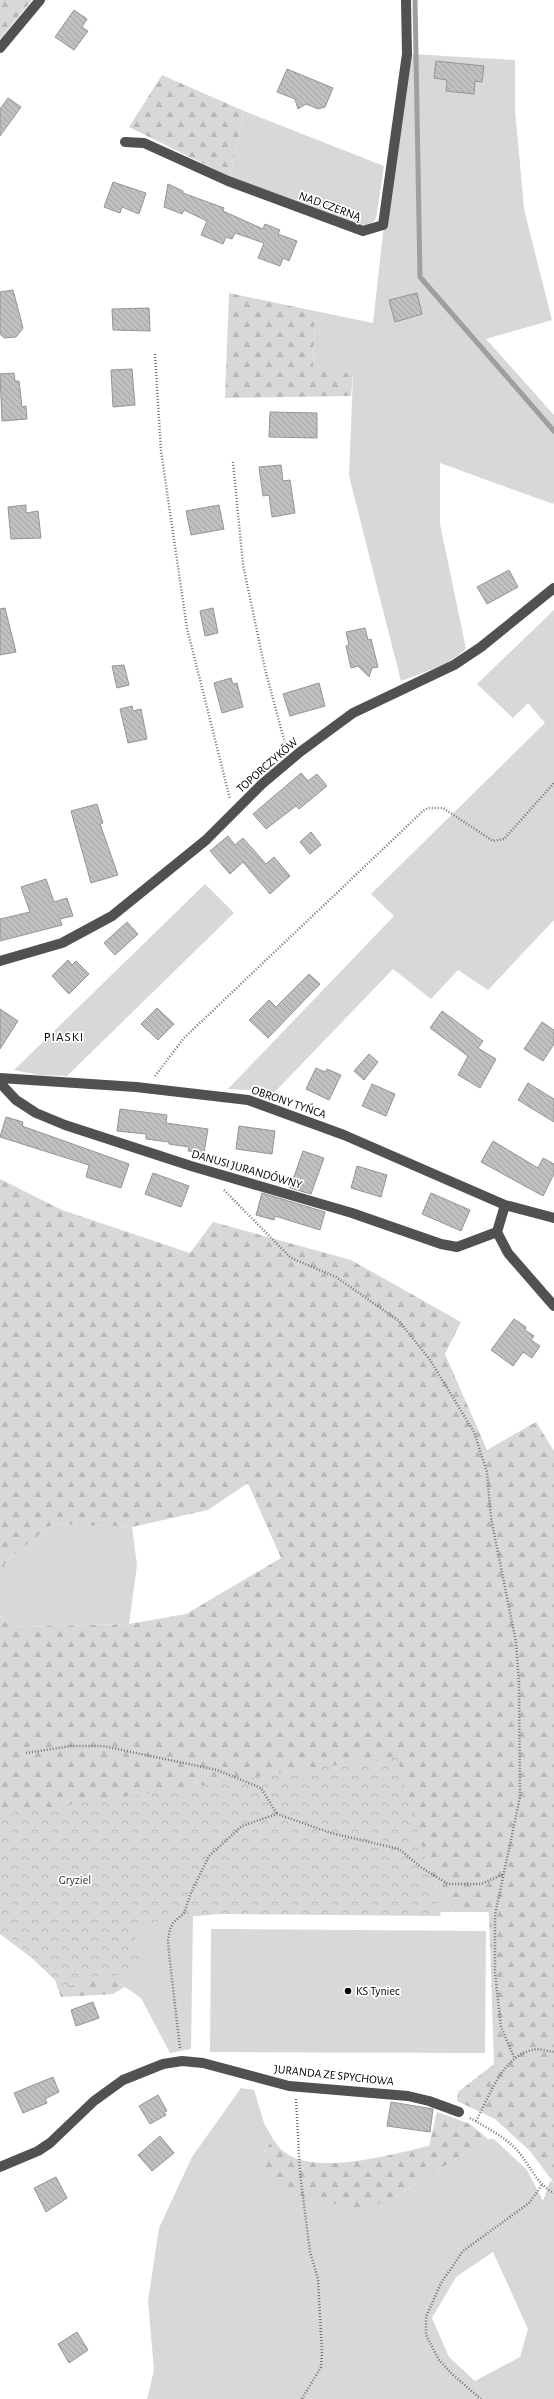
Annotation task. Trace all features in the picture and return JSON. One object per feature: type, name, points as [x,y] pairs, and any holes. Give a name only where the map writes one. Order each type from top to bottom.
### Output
[{"type":"street","points":[[0,48],[40,0]]},
{"type":"street","name":"NAD CZERNĄ","points":[[125,142],[144,143],[194,167],[285,203],[363,231],[373,230],[383,225],[407,54],[406,0]]},
{"type":"street","name":"TOPORCZYKÓW","points":[[0,961],[62,943],[112,916],[206,840],[292,758],[353,713],[454,664],[481,646],[554,588]]},
{"type":"street","name":"OBRONY TYŃCA","points":[[0,1078],[147,1088],[248,1100],[344,1135],[505,1205],[554,1218]]},
{"type":"street","name":"DANUSI JURANDÓWNY","points":[[0,1083],[16,1100],[31,1110],[65,1125],[191,1166],[352,1213],[441,1244],[457,1247],[497,1232]]},
{"type":"street","points":[[505,1205],[497,1232],[508,1254],[554,1306]]},
{"type":"street","name":"JURANDA ZE SPYCHOWA","points":[[0,2168],[38,2151],[50,2143],[94,2101],[123,2080],[163,2064],[182,2061],[203,2063],[272,2083],[295,2087],[408,2096],[429,2100],[460,2112]]},
{"type":"path","points":[[155,354],[162,451],[187,628],[233,813]]},
{"type":"path","points":[[233,462],[243,565],[270,689],[285,744],[292,758]]},
{"type":"path","points":[[147,1088],[184,1038],[423,811],[428,808],[442,808],[493,841],[498,841],[504,839],[554,783]]},
{"type":"path","points":[[222,1188],[291,1258],[336,1277],[399,1321],[430,1360],[474,1432],[486,1472],[491,1518],[516,1642],[519,1684],[520,1797],[495,1915],[495,1973],[502,2027],[514,2057]]},
{"type":"path","points":[[26,1753],[71,1746],[103,1746],[217,1770],[261,1788],[277,1814]]},
{"type":"path","points":[[182,2061],[169,1953],[168,1940],[170,1929],[184,1913],[191,1893],[209,1856],[242,1826],[277,1814],[331,1833],[399,1849],[422,1868],[448,1884],[482,1884],[504,1874]]},
{"type":"path","points":[[554,2052],[533,2049],[514,2057],[476,2121],[489,2128],[514,2148],[533,2170],[542,2185],[554,2193]]},
{"type":"path","points":[[295,2087],[300,2173],[310,2252],[318,2279],[322,2353],[321,2367],[302,2399]]},
{"type":"path","points":[[481,2399],[453,2375],[433,2351],[426,2335],[426,2317],[441,2283],[462,2251],[529,2203],[542,2185]]},
{"type":"green space","points":[[0,0],[32,0],[0,39]]},
{"type":"green space","points":[[411,54],[515,60],[515,109],[524,209],[552,320],[486,339],[554,415],[554,501],[553,504],[440,463],[440,524],[466,649],[446,664],[401,681],[349,476],[353,375],[313,369],[315,311],[373,323],[383,233]]},
{"type":"green space","points":[[162,75],[244,111],[230,177],[129,127]]},
{"type":"green space","points":[[244,111],[384,166],[376,219],[367,227],[230,177]]},
{"type":"green space","points":[[229,293],[315,311],[313,369],[353,374],[351,396],[225,398]]},
{"type":"green space","points":[[554,610],[554,920],[488,990],[458,970],[431,999],[393,969],[269,1098],[250,1090],[228,1089],[394,916],[371,894],[545,723],[528,703],[513,718],[477,684]]},
{"type":"green space","points":[[205,884],[234,913],[67,1076],[38,1075],[14,1070]]},
{"type":"green space","points":[[0,1179],[62,1210],[190,1253],[213,1222],[351,1260],[461,1322],[445,1354],[487,1450],[536,1422],[554,1451],[554,2183],[530,2151],[495,2119],[457,2101],[458,2092],[494,2064],[489,1912],[453,1912],[404,1844],[260,1814],[195,1782],[79,1964],[125,1987],[113,1994],[61,1997],[53,1974],[0,1934],[0,1614],[9,1627],[129,1624],[186,1614],[281,1558],[248,1483],[208,1510],[132,1527],[53,1524],[7,1560],[0,1577]]},
{"type":"green space","points":[[53,1524],[132,1527],[137,1565],[129,1624],[9,1627],[0,1614],[0,1577],[7,1560]]},
{"type":"green space","name":"Gryziel","points":[[397,1756],[441,1916],[221,1914],[173,1918],[133,1928],[141,1970],[58,1989],[56,1981],[11,1938],[0,1932],[0,1815]]},
{"type":"green space","points":[[195,1782],[260,1814],[404,1844],[453,1912],[193,1914],[191,2049],[170,2053],[141,1998],[125,1987],[79,1964]]},
{"type":"green space","name":"KS Tyniec","points":[[211,1929],[486,1931],[485,2053],[210,2052]]},
{"type":"green space","points":[[241,2088],[254,2090],[264,2123],[273,2139],[257,2163],[395,2197],[488,2139],[494,2139],[527,2170],[543,2201],[550,2181],[554,2183],[554,2399],[147,2399],[154,2370],[148,2301],[159,2228],[192,2157]],"holes":[[[493,2252],[528,2329],[520,2357],[475,2381],[449,2357],[432,2318],[456,2277]]]},
{"type":"green space","points":[[437,2112],[470,2124],[488,2139],[395,2197],[362,2210],[283,2192],[257,2163],[273,2139],[283,2151],[297,2159],[333,2163],[375,2158],[429,2146]]},
{"type":"building","points":[[74,10],[87,19],[82,27],[88,31],[74,50],[55,37]]},
{"type":"building","points":[[436,61],[484,66],[482,82],[475,81],[474,94],[446,91],[447,80],[434,78]]},
{"type":"building","points":[[287,69],[333,88],[325,107],[318,109],[306,104],[298,109],[295,99],[277,92]]},
{"type":"building","points":[[8,98],[21,107],[0,136],[0,109]]},
{"type":"building","points":[[113,182],[146,193],[139,214],[122,207],[120,213],[104,207]]},
{"type":"building","points":[[168,184],[183,191],[183,193],[224,208],[223,211],[263,229],[265,224],[280,230],[278,234],[297,241],[289,261],[283,258],[280,266],[258,258],[264,243],[235,233],[232,239],[226,237],[223,244],[201,235],[207,221],[184,210],[182,214],[164,207]]},
{"type":"building","points":[[13,290],[23,328],[16,337],[4,338],[0,334],[0,292]]},
{"type":"building","points":[[417,293],[422,314],[395,322],[389,300]]},
{"type":"building","points":[[149,308],[150,331],[113,330],[112,309]]},
{"type":"building","points":[[132,369],[135,405],[113,407],[111,370]]},
{"type":"building","points":[[14,373],[15,381],[19,381],[22,407],[26,406],[27,419],[2,421],[0,374]]},
{"type":"building","points":[[270,412],[317,413],[317,438],[269,437]]},
{"type":"building","points":[[281,465],[283,481],[290,480],[295,513],[272,517],[269,495],[263,496],[259,467]]},
{"type":"building","points":[[26,505],[26,513],[38,511],[41,538],[11,539],[8,507]]},
{"type":"building","points":[[219,505],[224,529],[191,535],[186,511]]},
{"type":"building","points":[[509,570],[518,587],[487,604],[477,587]]},
{"type":"building","points":[[5,608],[16,652],[0,655],[0,609]]},
{"type":"building","points":[[213,608],[218,633],[205,636],[200,611]]},
{"type":"building","points":[[365,628],[368,640],[371,639],[378,667],[372,668],[369,677],[358,666],[351,668],[346,646],[349,645],[346,632]]},
{"type":"building","points":[[124,665],[129,685],[117,688],[112,666]]},
{"type":"building","points":[[231,678],[233,684],[237,683],[243,707],[222,713],[214,683]]},
{"type":"building","points":[[319,683],[325,706],[290,716],[283,694]]},
{"type":"building","points":[[132,706],[133,711],[141,709],[147,739],[128,743],[120,709]]},
{"type":"building","points":[[301,773],[308,781],[317,774],[327,786],[299,809],[296,806],[266,829],[253,814]]},
{"type":"building","points":[[97,804],[103,823],[100,824],[118,875],[91,883],[71,811]]},
{"type":"building","points":[[311,832],[321,845],[310,854],[300,842]]},
{"type":"building","points":[[228,836],[235,845],[243,838],[266,864],[274,857],[290,876],[270,894],[243,862],[230,874],[210,851]]},
{"type":"building","points":[[46,879],[54,902],[67,898],[73,916],[60,919],[62,925],[0,941],[0,919],[30,912],[21,887]]},
{"type":"building","points":[[127,922],[138,934],[115,955],[104,943]]},
{"type":"building","points":[[68,960],[72,965],[76,961],[89,974],[69,994],[52,976]]},
{"type":"building","points":[[309,974],[320,984],[268,1038],[249,1020],[269,1000],[276,1007]]},
{"type":"building","points":[[157,1008],[174,1024],[158,1040],[141,1024]]},
{"type":"building","points":[[0,1009],[18,1021],[0,1049]]},
{"type":"building","points":[[442,1011],[483,1041],[478,1048],[496,1059],[480,1088],[458,1075],[468,1056],[430,1028]]},
{"type":"building","points":[[542,1022],[554,1030],[554,1044],[543,1061],[524,1049]]},
{"type":"building","points":[[369,1054],[378,1062],[364,1080],[354,1071]]},
{"type":"building","points":[[316,1068],[325,1072],[327,1069],[341,1075],[329,1100],[306,1089]]},
{"type":"building","points":[[528,1083],[554,1099],[554,1122],[518,1100]]},
{"type":"building","points":[[372,1084],[395,1094],[386,1116],[362,1106]]},
{"type":"building","points":[[120,1109],[167,1115],[166,1123],[208,1129],[204,1153],[188,1151],[189,1147],[169,1144],[169,1142],[146,1139],[146,1134],[117,1131]]},
{"type":"building","points":[[6,1117],[23,1122],[22,1126],[129,1164],[121,1188],[86,1177],[89,1165],[0,1137]]},
{"type":"building","points":[[239,1126],[275,1131],[272,1154],[236,1149]]},
{"type":"building","points":[[493,1141],[538,1168],[543,1158],[554,1164],[554,1174],[543,1196],[481,1162]]},
{"type":"building","points":[[303,1151],[324,1158],[311,1194],[290,1188]]},
{"type":"building","points":[[357,1166],[387,1175],[381,1197],[351,1188]]},
{"type":"building","points":[[153,1173],[189,1186],[181,1207],[145,1194]]},
{"type":"building","points":[[262,1193],[325,1212],[320,1230],[275,1216],[274,1220],[256,1215]]},
{"type":"building","points":[[431,1193],[470,1210],[461,1231],[422,1214]]},
{"type":"building","points":[[514,1319],[526,1327],[525,1330],[534,1336],[531,1340],[540,1346],[532,1358],[523,1352],[513,1366],[491,1350]]},
{"type":"building","points":[[93,2002],[99,2018],[76,2026],[71,2010]]},
{"type":"building","points":[[53,2077],[59,2092],[45,2099],[47,2103],[23,2113],[14,2093]]},
{"type":"building","points":[[158,2095],[167,2111],[164,2112],[166,2115],[150,2124],[139,2106]]},
{"type":"building","points":[[391,2102],[433,2109],[430,2132],[387,2126]]},
{"type":"building","points":[[160,2136],[174,2153],[152,2171],[138,2155]]},
{"type":"building","points":[[56,2177],[67,2198],[46,2212],[34,2188]]},
{"type":"building","points":[[77,2332],[88,2350],[69,2363],[58,2344]]},
{"type":"waterway","points":[[415,0],[420,277],[554,431]]},
{"type":"place","name":"KS Tyniec","points":[[348,1991]]},
{"type":"district","name":"PIASKI","points":[[64,1036]]}]
